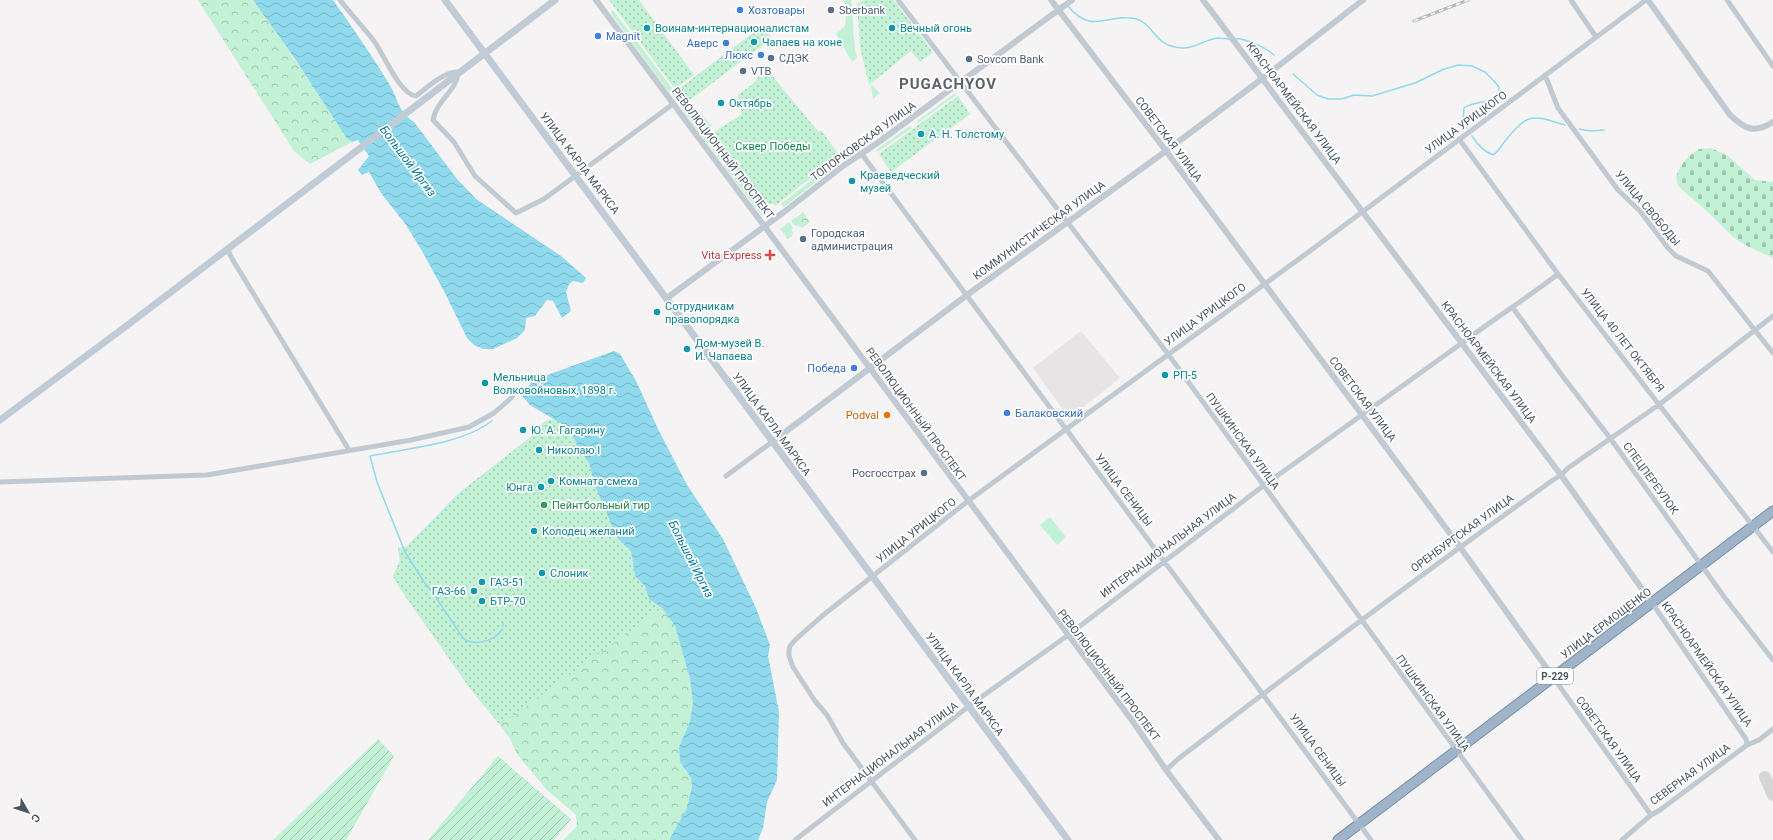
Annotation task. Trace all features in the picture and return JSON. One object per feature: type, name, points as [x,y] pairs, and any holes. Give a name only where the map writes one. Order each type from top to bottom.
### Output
[{"type":"highway","name":"УЛИЦА ЕРМОЩЕНКО","points":[[1338,840],[1773,512]]},
{"type":"main road","name":"УЛИЦА КАРЛА МАРКСА","points":[[445,0],[1067,840]]},
{"type":"main road","points":[[0,420],[416,107],[484,53],[555,0]]},
{"type":"street","points":[[340,0],[374,41],[392,72],[409,93],[416,96],[452,72],[456,72],[458,74],[457,82],[441,100],[433,120],[435,124],[454,142],[475,176],[516,213],[544,199],[673,104]]},
{"type":"street","name":"РЕВОЛЮЦИОННЫЙ ПРОСПЕКТ","points":[[596,0],[765,226],[1067,636],[1134,723],[1166,770],[1219,840]]},
{"type":"street","name":"ПУШКИНСКАЯ УЛИЦА","points":[[898,0],[1168,354],[1522,840]]},
{"type":"street","name":"СОВЕТСКАЯ УЛИЦА","points":[[1051,0],[1166,151],[1460,547],[1651,815]]},
{"type":"street","name":"ТОПОРКОВСКАЯ УЛИЦА","points":[[667,298],[861,153],[872,147],[1072,0]]},
{"type":"street","name":"КРАСНОАРМЕЙСКАЯ УЛИЦА","points":[[1203,0],[1363,210],[1561,475],[1652,603],[1746,739],[1747,744]]},
{"type":"street","points":[[1571,0],[1596,38]]},
{"type":"street","points":[[1647,0],[1730,115],[1745,127],[1752,129],[1765,127],[1773,122]]},
{"type":"street","name":"УЛИЦА УРИЦКОГО","points":[[872,781],[843,743],[827,715],[815,701],[793,667],[788,656],[790,646],[802,632],[968,501],[1265,284],[1647,0]]},
{"type":"street","points":[[1727,0],[1773,66]]},
{"type":"street","name":"КОММУНИСТИЧЕСКАЯ УЛИЦА","points":[[726,476],[967,295],[1166,151],[1263,78],[1361,1]]},
{"type":"street","name":"УЛИЦА СВОБОДЫ","points":[[1545,75],[1558,108],[1618,190],[1640,211],[1668,248],[1676,256],[1708,271],[1773,353]]},
{"type":"street","name":"УЛИЦА 40 ЛЕТ ОКТЯБРЯ","points":[[1459,140],[1558,274],[1773,552]]},
{"type":"street","name":"УЛИЦА СЕНИЦЫ","points":[[861,153],[1264,693],[1371,840]]},
{"type":"street","points":[[227,249],[349,450]]},
{"type":"street","name":"ИНТЕРНАЦИОНАЛЬНАЯ УЛИЦА","points":[[795,840],[969,707],[1067,636],[1164,560],[1263,486],[1462,343],[1493,319],[1513,308],[1558,274]]},
{"type":"street","name":"СПЕЦПЕРЕУЛОК","points":[[1513,308],[1560,374],[1610,438],[1701,566],[1773,660]]},
{"type":"street","name":"ОРЕНБУРГСКАЯ УЛИЦА","points":[[1166,770],[1264,693],[1460,547],[1561,475],[1568,468],[1660,404],[1773,316]]},
{"type":"street","points":[[0,482],[207,475],[411,440],[469,427],[494,413],[511,398],[516,391]]},
{"type":"street","name":"СЕВЕРНАЯ УЛИЦА","points":[[1622,840],[1651,815],[1660,810],[1747,744],[1760,740],[1773,730]]},
{"type":"street","points":[[872,781],[915,840]]},
{"type":"shaded area","points":[[1081,331],[1120,378],[1069,418],[1033,368]]},
{"type":"green space","points":[[198,0],[253,0],[352,142],[310,164],[294,151]]},
{"type":"green space","points":[[609,0],[639,0],[694,75],[675,89]]},
{"type":"green space","points":[[844,0],[851,0],[854,44],[857,58],[852,62],[836,34],[845,26],[846,16]]},
{"type":"green space","points":[[865,0],[894,0],[933,52],[920,62],[911,51],[869,85],[860,47],[857,4]]},
{"type":"green space","points":[[613,10],[633,37],[630,39],[612,15],[611,11]]},
{"type":"green space","points":[[762,26],[772,38],[686,103],[676,91]]},
{"type":"green space","points":[[636,40],[673,90],[669,92],[632,42]]},
{"type":"green space","name":"Сквер Победы","points":[[765,67],[816,129],[819,132],[821,130],[839,155],[775,206],[774,204],[760,204],[709,135],[741,115],[738,95],[755,82],[759,75],[759,71]]},
{"type":"green space","points":[[871,84],[880,93],[873,99]]},
{"type":"green space","points":[[955,93],[956,95],[918,123],[917,121]]},
{"type":"green space","points":[[958,96],[970,114],[891,172],[879,154]]},
{"type":"green space","points":[[686,107],[725,160],[722,162],[682,110]]},
{"type":"green space","points":[[700,112],[712,126],[707,130],[696,114]]},
{"type":"green space","points":[[910,126],[912,128],[877,152],[876,150]]},
{"type":"green space","points":[[1711,148],[1728,156],[1755,180],[1773,182],[1773,258],[1745,245],[1733,237],[1710,214],[1678,186],[1676,177],[1680,167],[1689,156],[1699,149]]},
{"type":"green space","points":[[728,163],[765,214],[762,216],[724,166]]},
{"type":"green space","points":[[827,168],[830,171],[784,207],[781,204]]},
{"type":"green space","points":[[803,212],[810,222],[802,228],[797,225],[795,226],[791,221]]},
{"type":"green space","points":[[789,222],[793,228],[791,230],[793,232],[792,236],[788,239],[780,229]]},
{"type":"green space","points":[[555,419],[571,431],[578,448],[589,463],[595,486],[617,538],[631,551],[635,576],[645,586],[649,599],[662,608],[500,725],[469,687],[399,587],[393,576],[400,561],[398,548],[407,546],[460,492],[538,431],[538,427],[547,420]]},
{"type":"green space","points":[[460,492],[662,608],[675,626],[690,679],[693,703],[690,721],[679,747],[680,762],[691,778],[692,787],[686,810],[669,840],[563,840],[577,826],[576,815],[546,789],[517,754],[510,739],[469,687],[399,587],[393,576],[400,561],[398,548],[407,546]]},
{"type":"green space","points":[[1050,517],[1066,537],[1057,545],[1040,525]]},
{"type":"green space","points":[[378,739],[394,756],[346,840],[273,840]]},
{"type":"green space","points":[[498,756],[571,819],[554,840],[428,840]]},
{"type":"water","name":"Большой Иргиз","points":[[253,0],[333,0],[382,72],[404,113],[414,122],[457,179],[476,199],[561,256],[586,278],[583,283],[573,281],[569,284],[566,292],[571,311],[562,318],[553,301],[547,300],[535,316],[526,318],[525,330],[517,338],[493,349],[483,349],[474,345],[467,338],[445,293],[406,225],[381,193],[369,172],[362,175],[358,170],[369,156],[358,140],[352,142],[346,137],[295,59]]},
{"type":"water","name":"Большой Иргиз","points":[[614,351],[620,354],[636,381],[659,431],[687,485],[723,539],[756,608],[770,645],[768,656],[779,712],[777,780],[767,802],[763,828],[758,840],[669,840],[686,810],[692,787],[691,778],[680,762],[679,747],[690,721],[693,703],[690,679],[675,626],[662,608],[649,599],[645,586],[635,576],[631,551],[617,538],[595,486],[589,463],[578,448],[571,431],[530,405],[523,397],[522,392],[536,379]]},
{"type":"waterway","points":[[1068,6],[1077,15],[1085,20],[1101,21],[1126,18],[1142,21],[1160,40],[1173,47],[1188,48],[1218,38],[1230,39]]},
{"type":"waterway","points":[[1234,39],[1255,44],[1274,55]]},
{"type":"waterway","points":[[1293,74],[1317,95],[1328,99],[1342,99],[1354,95],[1372,96],[1415,83],[1444,69],[1458,65],[1472,66],[1485,72],[1493,80],[1499,87],[1499,94],[1491,99],[1472,104],[1464,108],[1463,121],[1467,128]]},
{"type":"waterway","points":[[1472,136],[1481,147],[1493,155],[1520,125],[1531,118],[1545,119],[1565,125]]},
{"type":"waterway","points":[[1579,129],[1591,131],[1604,130]]},
{"type":"waterway","points":[[492,421],[479,429],[449,441],[370,456],[377,482],[405,552],[463,638],[472,642],[484,641],[495,637],[502,629]]},
{"type":"taxiway","points":[[1765,777],[1773,795]]},
{"type":"railway","points":[[1414,21],[1468,0]]},
{"type":"place","name":"Хозтовары","points":[[740,10]]},
{"type":"place","name":"Sberbank","points":[[831,10]]},
{"type":"place","name":"Воинам-интернационалистам","points":[[647,28]]},
{"type":"place","name":"Вечный огонь","points":[[892,28]]},
{"type":"place","name":"Magnit","points":[[598,36]]},
{"type":"place","name":"Чапаев на коне","points":[[754,42]]},
{"type":"place","name":"Аверс","points":[[726,43]]},
{"type":"place","name":"Люкс","points":[[761,55]]},
{"type":"place","name":"СДЭК","points":[[771,58]]},
{"type":"place","name":"Sovcom Bank","points":[[969,59]]},
{"type":"place","name":"VTB","points":[[743,71]]},
{"type":"place","name":"Октябрь","points":[[721,103]]},
{"type":"place","name":"А. Н. Толстому","points":[[921,134]]},
{"type":"place","name":"Краеведческий музей","points":[[852,181]]},
{"type":"place","name":"Городская администрация","points":[[803,239]]},
{"type":"place","name":"Vita Express","points":[[770,255]]},
{"type":"place","name":"Сотрудникам правопорядка","points":[[657,312]]},
{"type":"place","name":"Дом-музей В. И. Чапаева","points":[[687,349]]},
{"type":"place","name":"Победа","points":[[854,368]]},
{"type":"place","name":"РП-5","points":[[1165,375]]},
{"type":"place","name":"Мельница Волковойновых, 1898 г.","points":[[485,383]]},
{"type":"place","name":"Балаковский","points":[[1007,413]]},
{"type":"place","name":"Podval","points":[[887,415]]},
{"type":"place","name":"Ю. А. Гагарину","points":[[523,430]]},
{"type":"place","name":"Николаю I","points":[[539,450]]},
{"type":"place","name":"Росгосстрах","points":[[924,473]]},
{"type":"place","name":"Комната смеха","points":[[551,481]]},
{"type":"place","name":"Юнга","points":[[541,487]]},
{"type":"place","name":"Пейнтбольный тир","points":[[544,505]]},
{"type":"place","name":"Колодец желаний","points":[[534,531]]},
{"type":"place","name":"Слоник","points":[[542,573]]},
{"type":"place","name":"ГАЗ-51","points":[[482,582]]},
{"type":"place","name":"ГАЗ-66","points":[[474,591]]},
{"type":"place","name":"БТР-70","points":[[482,601]]},
{"type":"district","name":"PUGACHYOV","points":[[948,84]]}]
